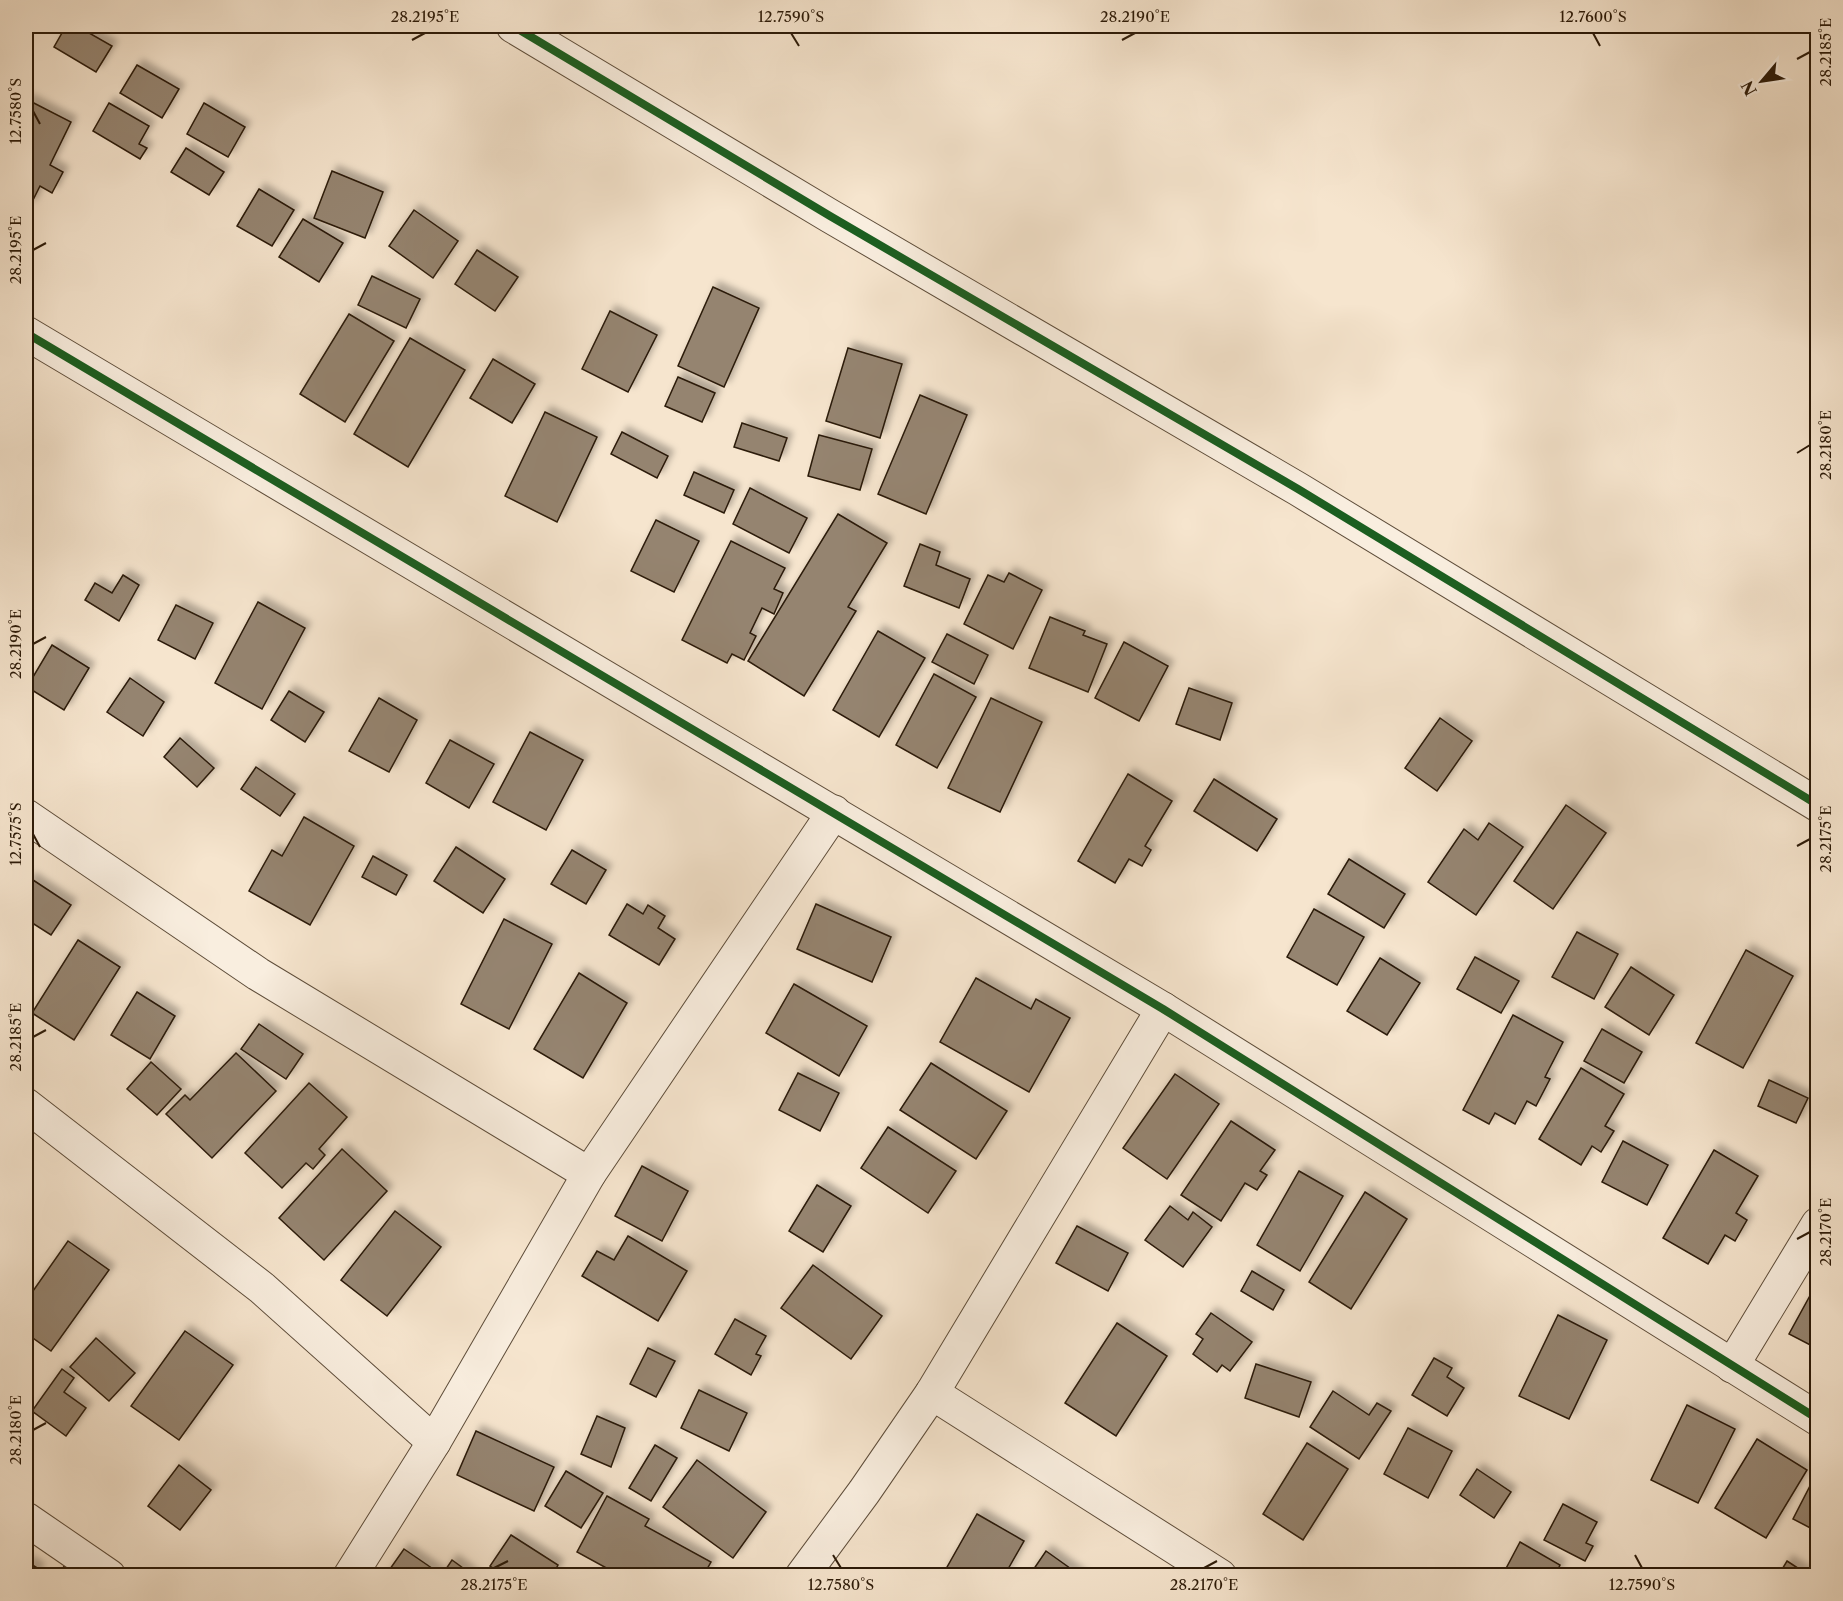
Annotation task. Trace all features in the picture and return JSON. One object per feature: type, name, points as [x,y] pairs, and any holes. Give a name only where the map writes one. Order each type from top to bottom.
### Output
[{"type":"street","points":[[513,26],[830,216],[1298,489],[1818,805]]},
{"type":"street","points":[[26,333],[1163,1009],[1818,1419]]},
{"type":"street","points":[[350,1575],[434,1442],[589,1174],[834,812]]},
{"type":"street","points":[[26,816],[258,974],[589,1174]]},
{"type":"street","points":[[802,1575],[864,1492],[932,1393],[1163,1009]]},
{"type":"street","points":[[26,1105],[262,1288],[434,1442]]},
{"type":"street","points":[[1732,1366],[1818,1224]]},
{"type":"street","points":[[932,1393],[1220,1575]]},
{"type":"street","points":[[26,1519],[109,1575]]},
{"type":"building","points":[[66,26],[77,26],[112,46],[96,72],[54,47]]},
{"type":"building","points":[[137,65],[179,89],[162,118],[120,93]]},
{"type":"building","points":[[26,99],[71,122],[50,165],[63,172],[52,193],[40,186],[30,206],[26,204]]},
{"type":"building","points":[[109,103],[149,126],[139,144],[147,148],[140,159],[93,131]]},
{"type":"building","points":[[204,103],[245,127],[228,157],[187,134]]},
{"type":"building","points":[[186,148],[224,172],[209,195],[171,172]]},
{"type":"building","points":[[332,171],[383,192],[365,238],[314,218]]},
{"type":"building","points":[[259,189],[294,210],[272,246],[237,226]]},
{"type":"building","points":[[414,210],[458,241],[433,278],[389,246]]},
{"type":"building","points":[[303,219],[343,243],[319,282],[279,257]]},
{"type":"building","points":[[477,250],[518,277],[495,311],[455,284]]},
{"type":"building","points":[[372,276],[420,299],[406,328],[358,305]]},
{"type":"building","points":[[713,287],[759,308],[724,387],[678,366]]},
{"type":"building","points":[[610,311],[657,335],[628,392],[582,369]]},
{"type":"building","points":[[349,314],[394,341],[345,422],[300,394]]},
{"type":"building","points":[[410,338],[465,370],[408,467],[354,434]]},
{"type":"building","points":[[848,348],[902,364],[880,438],[826,421]]},
{"type":"building","points":[[493,359],[535,384],[512,423],[470,398]]},
{"type":"building","points":[[678,377],[715,393],[702,422],[665,406]]},
{"type":"building","points":[[920,395],[967,415],[926,514],[878,494]]},
{"type":"building","points":[[545,412],[597,437],[557,522],[505,496]]},
{"type":"building","points":[[742,423],[787,438],[779,461],[734,447]]},
{"type":"building","points":[[622,432],[668,456],[657,478],[611,454]]},
{"type":"building","points":[[819,435],[872,449],[860,490],[808,476]]},
{"type":"building","points":[[694,472],[734,490],[724,513],[684,495]]},
{"type":"building","points":[[750,488],[807,518],[789,553],[733,524]]},
{"type":"building","points":[[838,514],[887,543],[848,607],[856,611],[804,696],[748,661]]},
{"type":"building","points":[[656,520],[699,541],[674,592],[631,571]]},
{"type":"building","points":[[731,541],[785,568],[774,589],[783,593],[774,614],[762,608],[750,633],[756,636],[744,660],[732,654],[727,663],[682,640]]},
{"type":"building","points":[[920,544],[940,552],[936,565],[970,579],[959,608],[904,586]]},
{"type":"building","points":[[1009,573],[1042,590],[1013,649],[964,624],[988,575],[1004,582]]},
{"type":"building","points":[[123,575],[139,585],[119,621],[85,600],[95,583],[112,593]]},
{"type":"building","points":[[258,602],[305,628],[262,709],[215,683]]},
{"type":"building","points":[[176,605],[213,623],[195,659],[158,640]]},
{"type":"building","points":[[1050,617],[1085,631],[1083,635],[1107,644],[1088,692],[1029,668]]},
{"type":"building","points":[[878,631],[925,658],[879,737],[833,710]]},
{"type":"building","points":[[947,634],[988,655],[974,684],[932,662]]},
{"type":"building","points":[[1124,642],[1168,666],[1139,721],[1095,698]]},
{"type":"building","points":[[52,645],[89,668],[64,710],[27,687]]},
{"type":"building","points":[[934,674],[976,697],[937,768],[896,745]]},
{"type":"building","points":[[130,678],[164,702],[143,736],[107,712]]},
{"type":"building","points":[[1189,688],[1232,703],[1220,740],[1176,724]]},
{"type":"building","points":[[289,691],[324,712],[305,742],[271,720]]},
{"type":"building","points":[[379,698],[417,720],[389,772],[349,751]]},
{"type":"building","points":[[991,698],[1042,722],[1000,812],[948,788]]},
{"type":"building","points":[[1440,718],[1472,741],[1437,791],[1405,768]]},
{"type":"building","points":[[530,732],[583,760],[546,830],[493,802]]},
{"type":"building","points":[[180,738],[214,768],[197,787],[164,757]]},
{"type":"building","points":[[450,740],[494,764],[469,808],[426,783]]},
{"type":"building","points":[[256,767],[295,794],[280,816],[241,789]]},
{"type":"building","points":[[1128,774],[1172,801],[1145,846],[1151,850],[1142,866],[1129,859],[1115,883],[1078,861]]},
{"type":"building","points":[[1214,779],[1277,819],[1257,851],[1194,811]]},
{"type":"building","points":[[1566,805],[1606,833],[1553,909],[1514,881]]},
{"type":"building","points":[[304,817],[354,846],[310,925],[249,891],[272,850],[282,856]]},
{"type":"building","points":[[1489,823],[1523,847],[1476,915],[1428,882],[1464,829],[1478,840]]},
{"type":"building","points":[[456,847],[505,879],[483,913],[434,881]]},
{"type":"building","points":[[572,850],[606,870],[586,904],[551,884]]},
{"type":"building","points":[[373,856],[407,875],[396,895],[362,877]]},
{"type":"building","points":[[1349,859],[1405,894],[1384,928],[1328,894]]},
{"type":"building","points":[[30,878],[71,905],[51,935],[26,919],[26,886]]},
{"type":"building","points":[[627,904],[643,914],[648,905],[665,916],[658,928],[675,939],[659,965],[609,935]]},
{"type":"building","points":[[816,904],[891,937],[872,982],[797,949]]},
{"type":"building","points":[[1314,909],[1364,937],[1337,985],[1287,957]]},
{"type":"building","points":[[504,919],[552,944],[509,1029],[461,1004]]},
{"type":"building","points":[[1577,932],[1618,954],[1594,999],[1552,977]]},
{"type":"building","points":[[78,940],[120,967],[74,1040],[32,1013]]},
{"type":"building","points":[[1746,950],[1793,976],[1743,1068],[1696,1043]]},
{"type":"building","points":[[1475,957],[1519,981],[1501,1013],[1457,989]]},
{"type":"building","points":[[1380,958],[1420,983],[1387,1035],[1347,1011]]},
{"type":"building","points":[[1631,967],[1674,995],[1649,1035],[1605,1007]]},
{"type":"building","points":[[579,973],[627,1003],[583,1078],[534,1049]]},
{"type":"building","points":[[976,978],[1031,1009],[1036,999],[1070,1018],[1029,1092],[940,1042]]},
{"type":"building","points":[[794,984],[867,1026],[839,1076],[766,1033]]},
{"type":"building","points":[[137,992],[175,1016],[150,1059],[111,1035]]},
{"type":"building","points":[[1513,1015],[1563,1042],[1545,1077],[1550,1079],[1536,1106],[1527,1101],[1515,1124],[1495,1113],[1489,1124],[1463,1110]]},
{"type":"building","points":[[259,1024],[303,1054],[286,1079],[241,1049]]},
{"type":"building","points":[[1602,1029],[1642,1052],[1624,1083],[1584,1061]]},
{"type":"building","points":[[236,1053],[276,1091],[212,1158],[166,1114],[185,1095],[190,1100]]},
{"type":"building","points":[[151,1062],[181,1089],[157,1115],[127,1089]]},
{"type":"building","points":[[931,1063],[1007,1111],[976,1159],[900,1110]]},
{"type":"building","points":[[1581,1068],[1624,1094],[1605,1126],[1614,1131],[1601,1152],[1592,1146],[1581,1165],[1539,1139]]},
{"type":"building","points":[[798,1073],[839,1093],[820,1131],[779,1110]]},
{"type":"building","points":[[1175,1074],[1219,1104],[1167,1179],[1123,1148]]},
{"type":"building","points":[[1769,1080],[1808,1098],[1796,1123],[1758,1106]]},
{"type":"building","points":[[309,1083],[347,1117],[319,1149],[325,1155],[313,1169],[306,1163],[282,1188],[245,1153]]},
{"type":"building","points":[[1231,1121],[1275,1150],[1260,1171],[1267,1175],[1257,1190],[1245,1183],[1221,1221],[1181,1195]]},
{"type":"building","points":[[888,1127],[956,1171],[928,1213],[861,1168]]},
{"type":"building","points":[[1623,1141],[1668,1165],[1647,1205],[1602,1182]]},
{"type":"building","points":[[342,1149],[387,1191],[324,1260],[279,1218]]},
{"type":"building","points":[[1714,1150],[1758,1176],[1736,1213],[1747,1220],[1735,1241],[1725,1235],[1708,1264],[1663,1238]]},
{"type":"building","points":[[642,1166],[688,1191],[662,1241],[615,1216]]},
{"type":"building","points":[[1299,1171],[1343,1196],[1300,1271],[1257,1245]]},
{"type":"building","points":[[817,1185],[851,1206],[823,1252],[789,1231]]},
{"type":"building","points":[[1365,1192],[1407,1219],[1351,1309],[1309,1282]]},
{"type":"building","points":[[1170,1206],[1188,1220],[1193,1212],[1212,1227],[1183,1267],[1145,1240]]},
{"type":"building","points":[[395,1211],[441,1247],[387,1316],[341,1280]]},
{"type":"building","points":[[1077,1226],[1128,1253],[1108,1291],[1056,1263]]},
{"type":"building","points":[[628,1236],[687,1271],[658,1321],[582,1276],[597,1251],[614,1260]]},
{"type":"building","points":[[68,1241],[109,1270],[51,1351],[26,1333],[26,1301]]},
{"type":"building","points":[[813,1265],[882,1316],[851,1359],[781,1308]]},
{"type":"building","points":[[1252,1271],[1284,1290],[1273,1310],[1241,1291]]},
{"type":"building","points":[[1818,1281],[1818,1349],[1789,1334]]},
{"type":"building","points":[[1211,1313],[1252,1342],[1230,1371],[1222,1365],[1217,1372],[1193,1354],[1203,1339],[1196,1334]]},
{"type":"building","points":[[1558,1315],[1607,1340],[1569,1419],[1519,1396]]},
{"type":"building","points":[[735,1319],[766,1336],[756,1354],[761,1356],[751,1375],[715,1354]]},
{"type":"building","points":[[1117,1323],[1167,1356],[1116,1436],[1065,1403]]},
{"type":"building","points":[[185,1331],[233,1365],[179,1440],[131,1406]]},
{"type":"building","points":[[96,1338],[135,1373],[109,1401],[70,1367]]},
{"type":"building","points":[[648,1348],[675,1361],[656,1397],[630,1384]]},
{"type":"building","points":[[1434,1358],[1452,1368],[1447,1377],[1464,1388],[1447,1416],[1412,1395]]},
{"type":"building","points":[[1256,1364],[1311,1382],[1299,1417],[1245,1398]]},
{"type":"building","points":[[62,1369],[74,1378],[64,1392],[86,1408],[66,1436],[32,1411]]},
{"type":"building","points":[[699,1390],[747,1413],[729,1451],[681,1428]]},
{"type":"building","points":[[1333,1391],[1369,1415],[1377,1403],[1391,1411],[1359,1459],[1310,1427]]},
{"type":"building","points":[[1687,1405],[1735,1429],[1698,1503],[1651,1480]]},
{"type":"building","points":[[597,1416],[625,1428],[611,1467],[581,1454]]},
{"type":"building","points":[[1408,1428],[1452,1451],[1428,1498],[1384,1474]]},
{"type":"building","points":[[476,1431],[554,1467],[534,1511],[457,1475]]},
{"type":"building","points":[[1757,1439],[1807,1470],[1766,1538],[1715,1508]]},
{"type":"building","points":[[1307,1443],[1348,1469],[1303,1540],[1263,1514]]},
{"type":"building","points":[[655,1445],[677,1458],[651,1501],[629,1488]]},
{"type":"building","points":[[697,1460],[766,1512],[733,1558],[663,1507]]},
{"type":"building","points":[[179,1465],[211,1490],[180,1530],[148,1506]]},
{"type":"building","points":[[1477,1469],[1511,1492],[1494,1518],[1460,1495]]},
{"type":"building","points":[[566,1471],[603,1493],[581,1528],[545,1506]]},
{"type":"building","points":[[1811,1484],[1818,1487],[1818,1532],[1793,1519]]},
{"type":"building","points":[[607,1496],[649,1519],[645,1526],[711,1562],[703,1576],[637,1576],[626,1570],[621,1576],[577,1552]]},
{"type":"building","points":[[1563,1504],[1597,1522],[1586,1543],[1593,1546],[1585,1561],[1544,1540]]},
{"type":"building","points":[[977,1514],[1024,1541],[1004,1576],[942,1576]]},
{"type":"building","points":[[511,1535],[558,1565],[552,1576],[504,1576],[490,1566]]},
{"type":"building","points":[[1520,1542],[1560,1565],[1555,1576],[1502,1576]]},
{"type":"building","points":[[404,1549],[442,1575],[452,1560],[474,1576],[385,1576]]},
{"type":"building","points":[[1046,1551],[1081,1576],[1029,1576]]},
{"type":"building","points":[[68,1560],[92,1576],[58,1576]]},
{"type":"building","points":[[26,1561],[39,1569],[35,1576],[26,1576]]},
{"type":"building","points":[[1787,1561],[1810,1576],[1778,1576]]},
{"type":"cycle path","points":[[513,26],[830,216],[1298,489],[1818,805]]},
{"type":"cycle path","points":[[26,333],[1163,1009],[1818,1419]]}]
